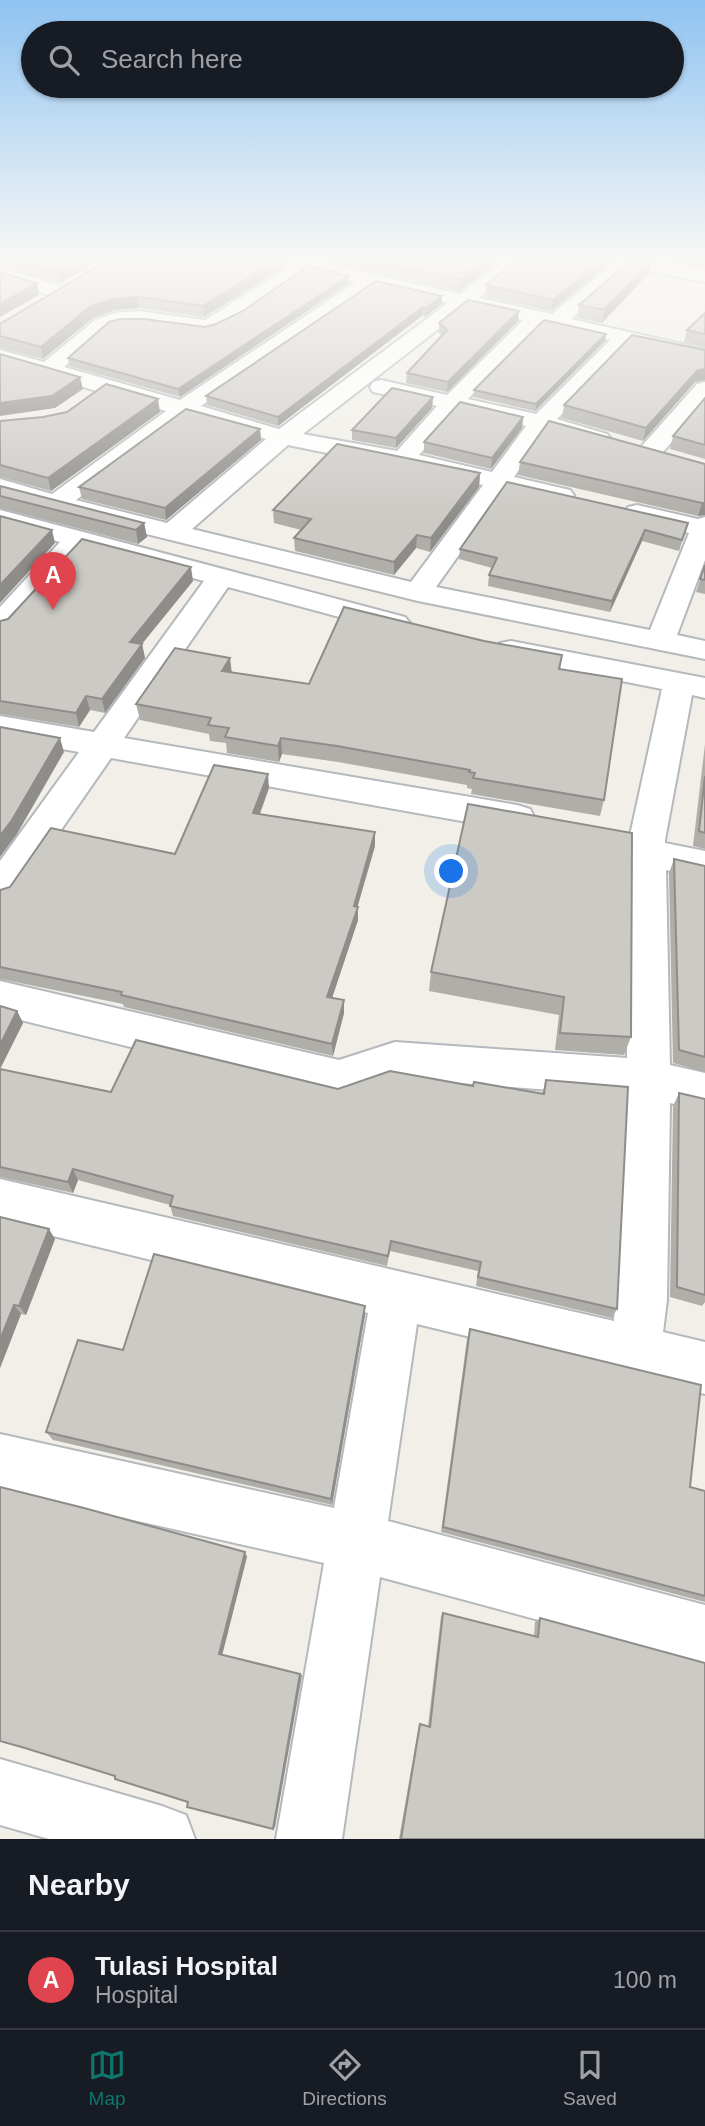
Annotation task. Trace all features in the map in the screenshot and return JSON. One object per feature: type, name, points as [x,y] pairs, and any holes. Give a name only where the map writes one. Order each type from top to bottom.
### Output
[{"type":"street","points":[[49,369],[75,347]]},
{"type":"street","points":[[54,503],[275,347]]},
{"type":"street","points":[[173,532],[283,437],[403,347]]},
{"type":"street","points":[[403,459],[452,403],[516,347]]},
{"type":"street","points":[[418,592],[541,422],[614,347]]},
{"type":"street","points":[[671,347],[705,355]]},
{"type":"street","points":[[0,356],[283,437],[403,459],[589,502]]},
{"type":"street","points":[[359,382],[541,422],[660,456],[705,389]]},
{"type":"street","points":[[83,404],[102,387]]},
{"type":"street","points":[[0,487],[54,503],[418,592],[705,650]]},
{"type":"street","points":[[614,508],[704,527],[660,641]]},
{"type":"street","points":[[0,518],[425,631]]},
{"type":"street","points":[[0,625],[78,539]]},
{"type":"street","points":[[0,889],[220,577]]},
{"type":"street","points":[[490,646],[692,686],[638,843],[649,1079],[642,1300],[635,1352]]},
{"type":"street","points":[[0,727],[551,824]]},
{"type":"street","points":[[638,843],[705,865]]},
{"type":"street","points":[[0,998],[339,1079],[395,1060],[649,1079],[705,1091]]},
{"type":"street","points":[[0,1201],[396,1297],[705,1368]]},
{"type":"street","points":[[309,1839],[396,1297]]},
{"type":"street","points":[[0,1462],[357,1542],[705,1635]]},
{"type":"street","points":[[0,1792],[162,1839]]},
{"type":"building","points":[[81,347],[242,347],[178,389],[68,358]]},
{"type":"building","points":[[279,347],[371,347],[278,417],[206,396]]},
{"type":"building","points":[[431,347],[483,347],[448,382],[407,373]]},
{"type":"building","points":[[517,347],[593,347],[536,404],[474,390]]},
{"type":"building","points":[[621,347],[690,347],[705,350],[705,369],[698,370],[646,428],[564,405]]},
{"type":"building","points":[[0,354],[80,377],[52,396],[0,403]]},
{"type":"building","points":[[106,384],[158,399],[48,478],[0,465],[0,421],[67,412]]},
{"type":"building","points":[[392,388],[433,397],[396,438],[352,430]]},
{"type":"building","points":[[705,398],[705,445],[673,436]]},
{"type":"building","points":[[460,402],[523,417],[492,458],[424,442]]},
{"type":"building","points":[[186,409],[260,429],[165,508],[79,487]]},
{"type":"building","points":[[549,421],[705,464],[705,503],[520,462]]},
{"type":"building","points":[[337,444],[480,473],[431,538],[417,535],[394,562],[294,538],[311,519],[273,510]]},
{"type":"building","points":[[507,482],[688,523],[682,540],[645,530],[612,601],[489,575],[497,558],[460,549]]},
{"type":"building","points":[[0,486],[144,523],[136,530],[0,496]]},
{"type":"building","points":[[0,516],[52,530],[0,585]]},
{"type":"building","points":[[82,539],[191,567],[130,642],[142,644],[102,699],[86,696],[76,713],[0,701],[0,621],[8,619]]},
{"type":"building","points":[[705,565],[705,580],[700,579]]},
{"type":"building","points":[[344,607],[484,641],[562,655],[559,669],[622,679],[604,800],[473,778],[475,773],[469,772],[470,770],[337,746],[281,738],[278,746],[225,737],[229,728],[208,725],[211,718],[136,704],[175,648],[230,658],[222,671],[309,684]]},
{"type":"building","points":[[0,727],[60,738],[0,836]]},
{"type":"building","points":[[214,765],[268,774],[253,813],[375,832],[354,906],[358,907],[327,997],[344,1000],[332,1044],[121,995],[122,992],[0,967],[0,890],[10,887],[51,828],[175,854]]},
{"type":"building","points":[[705,776],[705,833],[699,831]]},
{"type":"building","points":[[468,804],[632,833],[631,1037],[560,1033],[564,997],[431,972]]},
{"type":"building","points":[[674,859],[705,866],[705,1057],[679,1050]]},
{"type":"building","points":[[0,1006],[17,1011],[0,1045]]},
{"type":"building","points":[[136,1040],[338,1089],[390,1071],[473,1086],[474,1082],[544,1094],[546,1080],[628,1087],[617,1309],[478,1277],[481,1262],[391,1241],[388,1256],[170,1206],[173,1196],[73,1169],[68,1182],[0,1167],[0,1069],[111,1092]]},
{"type":"building","points":[[679,1093],[705,1099],[705,1295],[677,1287]]},
{"type":"building","points":[[0,1217],[49,1229],[19,1306],[14,1305],[0,1340]]},
{"type":"building","points":[[154,1254],[365,1306],[331,1499],[46,1432],[78,1340],[123,1350]]},
{"type":"building","points":[[470,1329],[701,1385],[690,1487],[705,1491],[705,1596],[443,1527]]},
{"type":"building","points":[[0,1487],[245,1552],[219,1654],[300,1674],[273,1829],[187,1807],[188,1802],[115,1779],[115,1776],[0,1741]]},
{"type":"building","points":[[443,1613],[538,1637],[540,1618],[705,1663],[705,1839],[401,1839],[420,1724],[430,1727]]},
{"type":"place","name":"Tulasi Hospital","points":[[53,610]]}]
